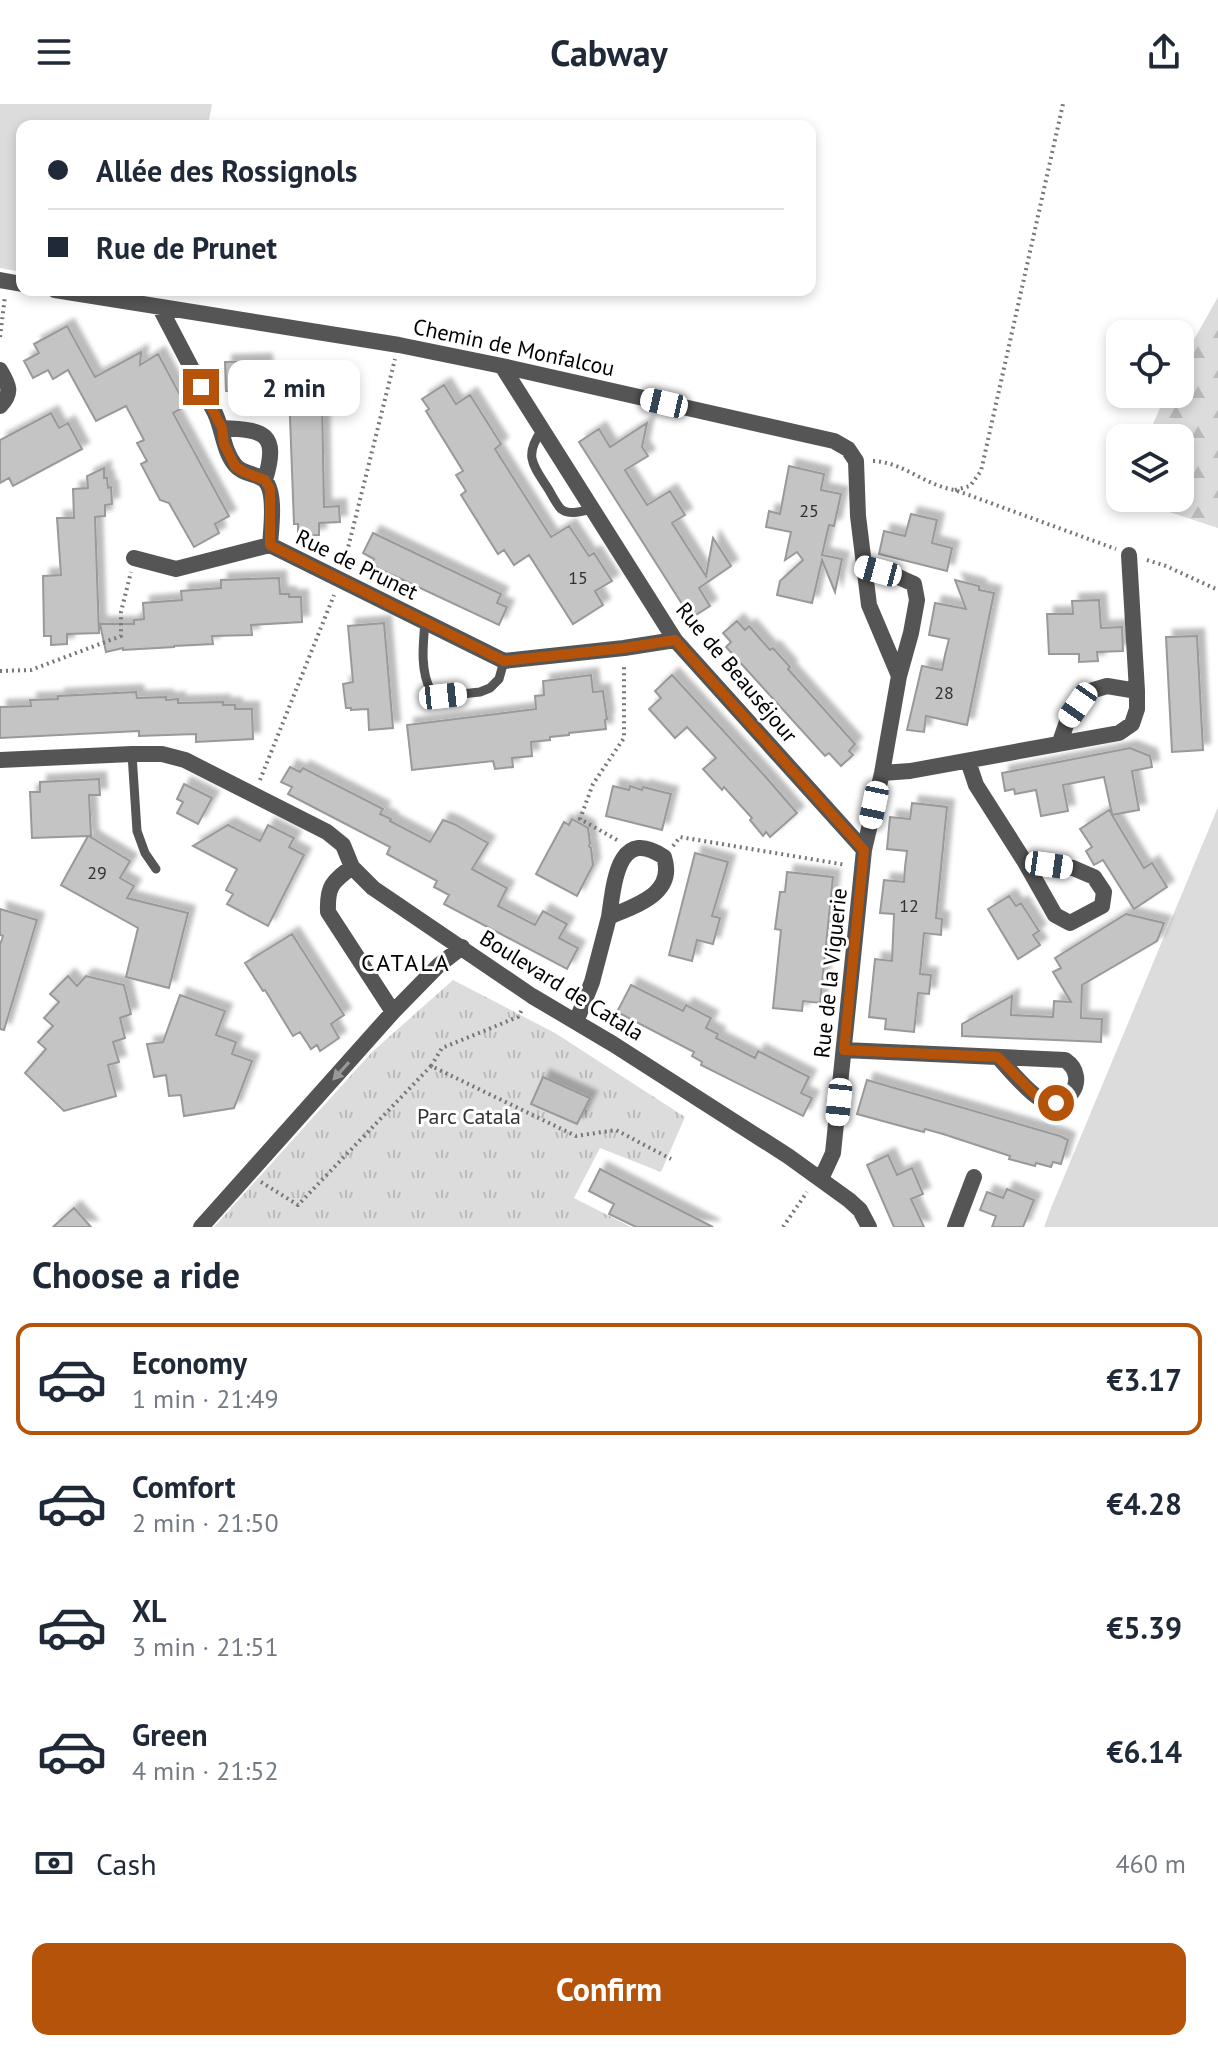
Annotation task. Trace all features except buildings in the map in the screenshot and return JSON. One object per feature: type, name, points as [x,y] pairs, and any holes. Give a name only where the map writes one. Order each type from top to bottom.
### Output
[{"type":"street","name":"Chemin de Monfalcou","points":[[90,296],[399,345],[502,366],[834,441],[848,449],[856,461]]},
{"type":"street","points":[[160,308],[222,428],[224,444],[235,466],[265,480]]},
{"type":"street","name":"Rue de Beauséjour","points":[[502,366],[675,640],[864,850]]},
{"type":"street","points":[[0,370],[9,388],[7,398],[0,406]]},
{"type":"street","name":"Rue de Prunet","points":[[222,428],[248,429],[264,435],[269,441],[271,455],[265,480],[271,500],[270,545]]},
{"type":"street","points":[[856,461],[858,516],[869,605],[899,676]]},
{"type":"street","name":"Rue de Prunet","points":[[134,558],[176,569],[270,545],[504,661]]},
{"type":"street","points":[[882,773],[910,771],[1119,733],[1132,724],[1137,709],[1137,691],[1129,555]]},
{"type":"street","name":"Rue de la Viguerie","points":[[821,1179],[833,1153],[864,850],[917,600],[914,584],[863,567]]},
{"type":"street","points":[[504,661],[675,640]]},
{"type":"street","points":[[1060,742],[1068,719],[1087,692],[1107,686],[1137,691]]},
{"type":"street","points":[[0,760],[132,754],[162,754],[185,760],[327,832],[343,845],[352,867],[373,888],[462,947]]},
{"type":"street","points":[[968,761],[976,785],[1055,915],[1070,923],[1102,906],[1104,892],[1094,877],[1073,868],[1025,862]]},
{"type":"street","points":[[576,1022],[592,982],[618,868],[624,856],[633,849],[644,847],[664,857],[666,879],[658,891],[609,917]]},
{"type":"street","points":[[352,867],[333,881],[328,895],[328,912],[393,1012]]},
{"type":"street","name":"Boulevard de Catala","points":[[201,1227],[393,1012],[439,965],[462,947],[532,996],[821,1179],[860,1210],[869,1227]]},
{"type":"street","points":[[844,1050],[1065,1060],[1073,1065],[1077,1074],[1074,1089],[1068,1098],[1056,1103],[1040,1100],[998,1057]]},
{"type":"street","points":[[955,1227],[974,1177]]},
{"type":"lane","points":[[542,430],[531,451],[531,462],[562,509],[571,513],[593,509]]},
{"type":"lane","name":"Rue de Prunet","points":[[425,622],[425,680],[431,691],[443,696],[490,688],[499,679],[504,661]]},
{"type":"lane","points":[[132,754],[137,831],[145,853],[156,869]]},
{"type":"path","points":[[955,490],[970,486],[981,471],[1063,104]]},
{"type":"path","points":[[0,337],[10,282]]},
{"type":"path","points":[[856,461],[880,461],[898,466],[944,488],[1166,566],[1218,590]]},
{"type":"path","points":[[0,671],[31,670],[121,636],[121,612],[134,558]]},
{"type":"path","points":[[624,648],[624,738],[593,784],[580,819],[633,849]]},
{"type":"path","points":[[664,857],[680,837],[862,868]]},
{"type":"path","points":[[249,1174],[298,1205],[431,1066],[442,1048],[518,1017]]},
{"type":"path","points":[[431,1066],[576,1136],[616,1130],[671,1159]]},
{"type":"path","points":[[783,1227],[799,1204]]},
{"type":"green space","points":[[0,104],[212,104],[209,120],[16,120],[16,271],[0,268]]},
{"type":"green space","points":[[1218,297],[1218,528],[1169,512],[1194,512],[1194,424],[1153,424],[1160,408],[1194,408],[1194,339]]},
{"type":"green space","points":[[1218,807],[1218,1227],[1044,1227],[1051,1208]]},
{"type":"green space","name":"Parc Catala","points":[[453,980],[555,1033],[685,1117],[661,1172],[600,1148],[574,1198],[631,1227],[214,1227],[372,1052]]},
{"type":"district","name":"CATALA","points":[[406,963]]},
{"type":"route","points":[[201,387],[222,428],[224,444],[235,466],[265,480],[270,489],[270,545],[504,661],[675,640],[864,850],[844,1050],[998,1057],[1040,1100],[1056,1103]]}]
